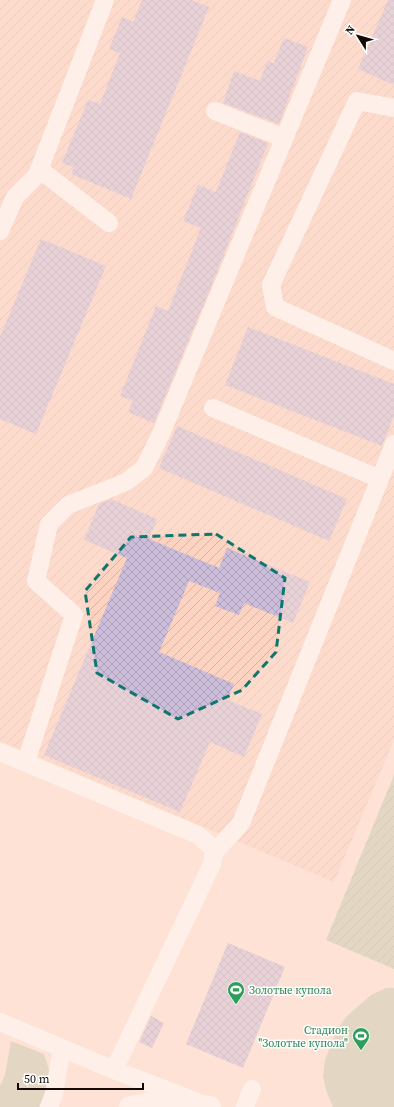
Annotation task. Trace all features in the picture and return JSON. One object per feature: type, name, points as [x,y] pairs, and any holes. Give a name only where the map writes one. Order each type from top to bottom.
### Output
[{"type":"main road","points":[[130,1107],[158,1102],[209,1107]]},
{"type":"street","points":[[0,231],[15,197],[37,175],[105,0]]},
{"type":"street","points":[[26,762],[74,615],[36,581],[49,524],[68,505],[126,482],[144,468],[160,436],[342,0]]},
{"type":"street","points":[[394,108],[357,101],[271,286],[275,307],[394,361]]},
{"type":"street","points":[[214,111],[284,138]]},
{"type":"street","points":[[39,169],[109,223]]},
{"type":"street","points":[[213,408],[380,479]]},
{"type":"street","points":[[214,853],[242,823],[394,444]]},
{"type":"street","points":[[0,752],[198,835],[214,849],[212,864],[114,1070]]},
{"type":"street","points":[[0,1022],[114,1070],[209,1107]]},
{"type":"street","points":[[49,1107],[54,1094],[62,1048]]},
{"type":"street","points":[[245,1107],[252,1090]]},
{"type":"highlighted area","points":[[216,534],[285,578],[276,652],[242,690],[178,719],[97,673],[85,591],[131,537]]},
{"type":"shaded area","points":[[0,0],[394,0],[394,740],[334,882],[0,741]]},
{"type":"green space","points":[[394,775],[394,969],[326,940]]},
{"type":"green space","name":"Стадион \"Золотые купола\"","points":[[386,988],[394,988],[394,1107],[333,1107],[326,1090],[323,1076],[325,1060],[338,1028],[347,1016],[371,995]]},
{"type":"green space","points":[[11,1041],[44,1054],[52,1079],[39,1107],[0,1107],[0,1086],[5,1075]]},
{"type":"building","points":[[142,0],[191,0],[209,7],[131,199],[71,174],[74,167],[62,163],[88,100],[100,104],[120,53],[109,49],[122,17],[133,22]]},
{"type":"building","points":[[388,0],[394,0],[394,85],[358,69]]},
{"type":"building","points":[[284,38],[308,47],[279,124],[223,103],[234,71],[260,81],[267,61],[274,63]]},
{"type":"building","points":[[240,132],[268,143],[213,282],[154,423],[128,412],[133,401],[120,396],[156,306],[168,311],[201,228],[183,221],[198,185],[216,192]]},
{"type":"building","points":[[41,239],[106,266],[36,434],[0,419],[0,337]]},
{"type":"building","points":[[248,327],[394,384],[394,416],[382,446],[225,385]]},
{"type":"building","points":[[177,426],[347,499],[329,541],[159,468]]},
{"type":"building","points":[[111,499],[157,519],[149,539],[219,568],[227,548],[310,582],[293,623],[244,603],[239,615],[215,606],[220,593],[189,581],[159,652],[234,684],[227,700],[262,714],[244,757],[210,742],[180,812],[44,755],[127,558],[84,540],[99,504]]},
{"type":"building","name":"Золотые купола","points":[[228,943],[285,967],[243,1068],[186,1044]]},
{"type":"building","points":[[151,1016],[164,1023],[152,1048],[139,1042]]},
{"type":"place","name":"Золотые купола","points":[[236,1005]]},
{"type":"place","name":"Стадион \"Золотые купола\"","points":[[361,1051]]}]
